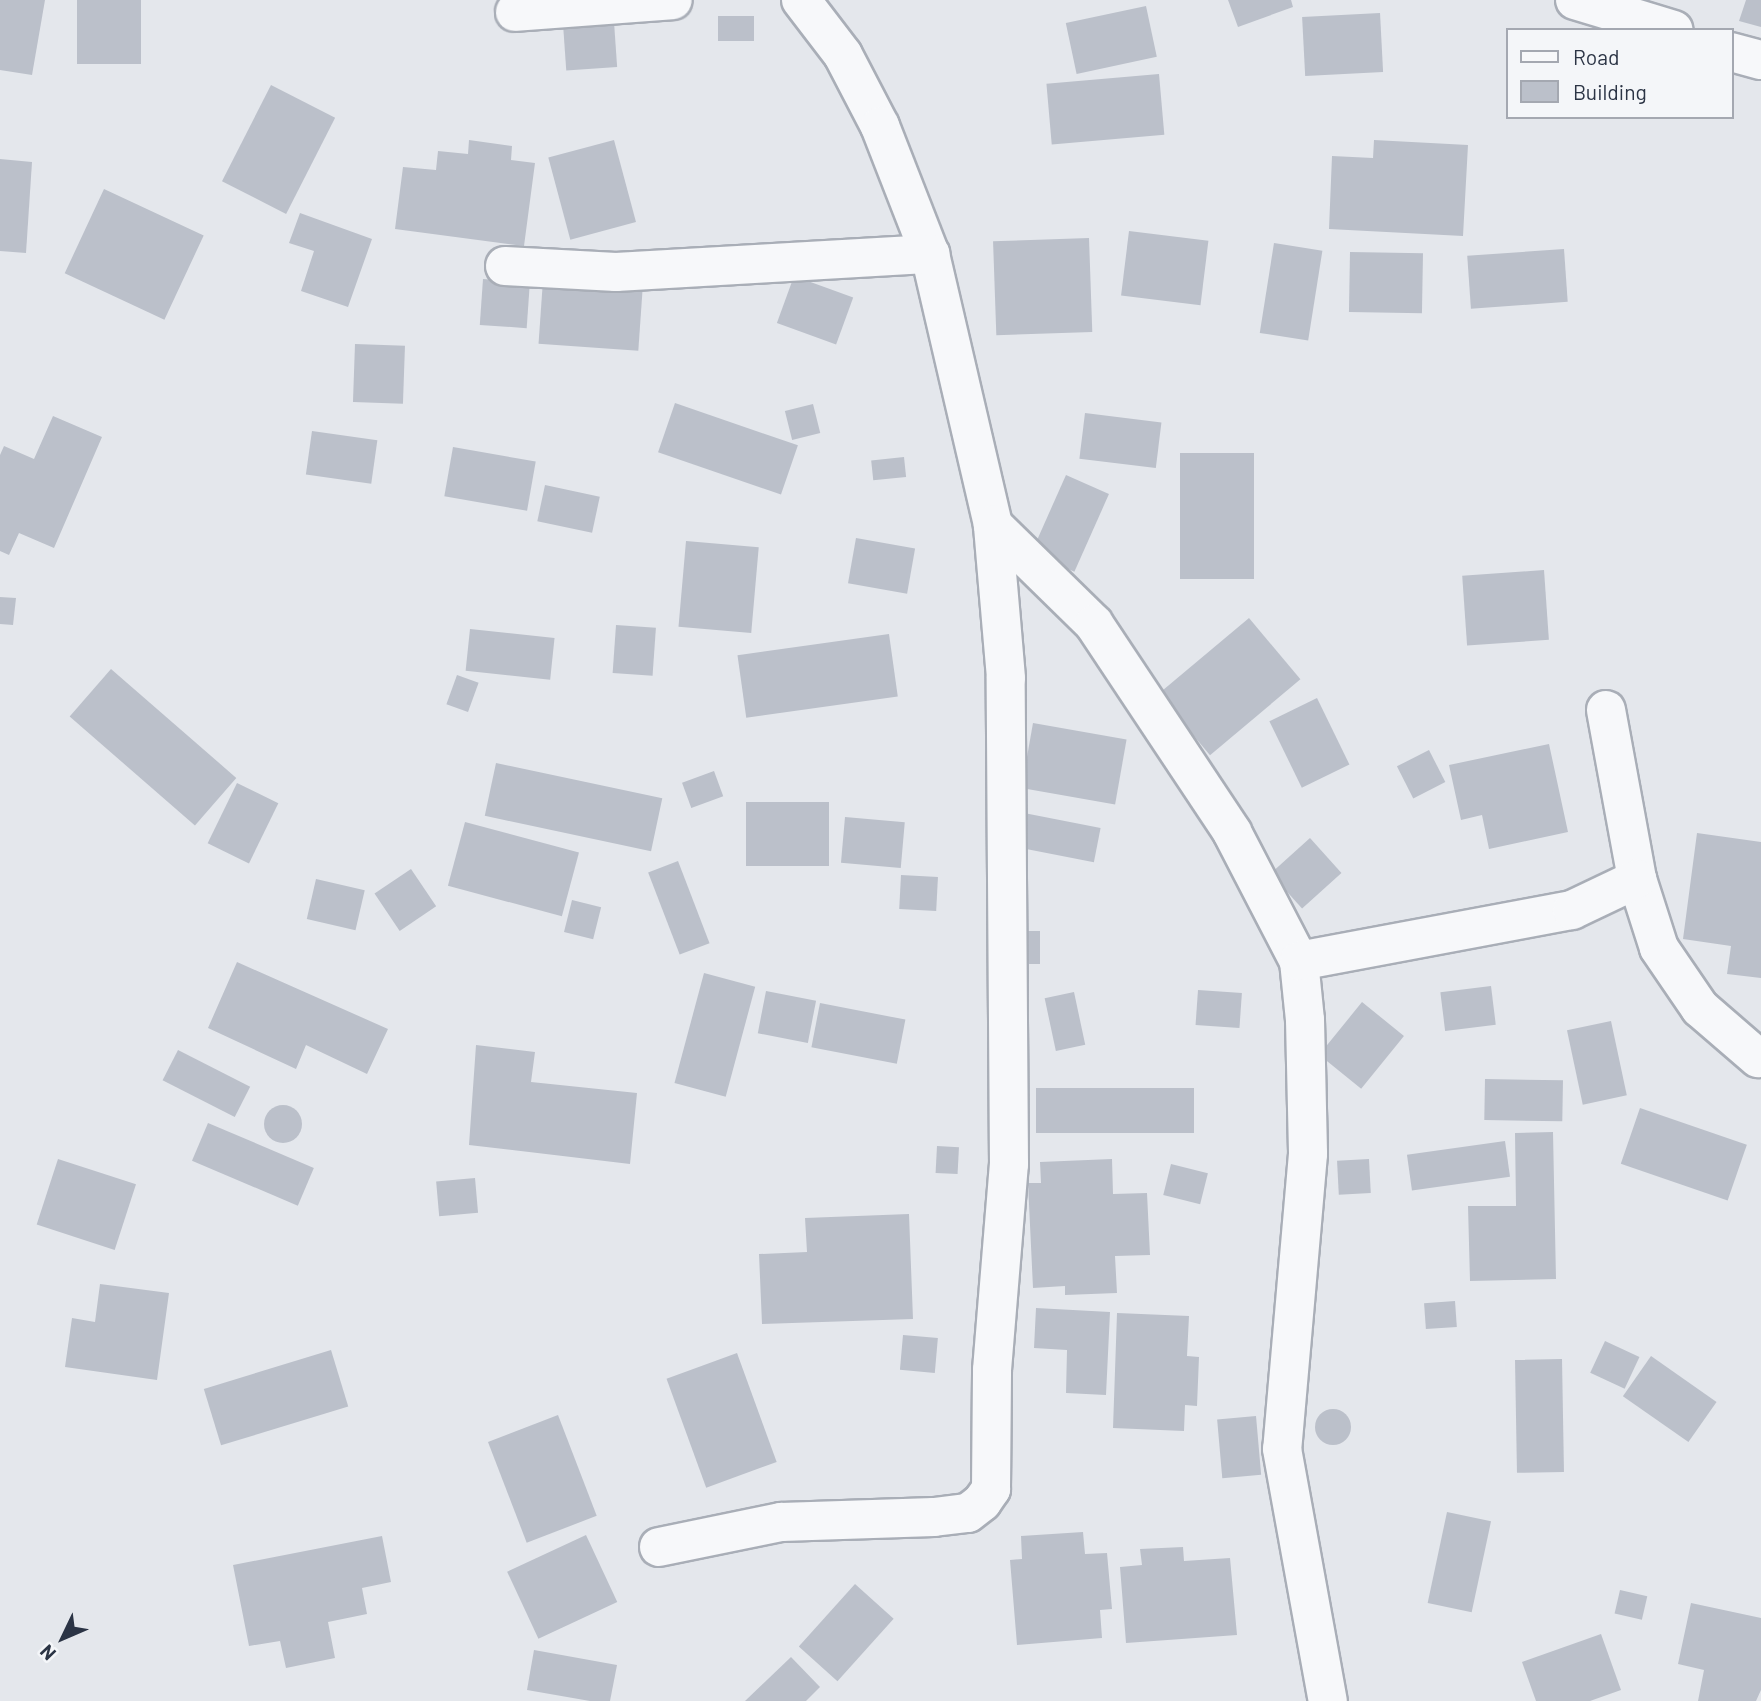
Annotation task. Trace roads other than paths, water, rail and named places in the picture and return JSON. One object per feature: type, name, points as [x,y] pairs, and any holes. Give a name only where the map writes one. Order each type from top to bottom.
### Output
[{"type":"street","points":[[514,12],[673,0]]},
{"type":"street","points":[[659,1547],[781,1522],[934,1517],[968,1513],[982,1502],[991,1489],[992,1370],[1009,1164],[1006,678],[993,525],[930,254],[880,125],[843,55],[801,0]]},
{"type":"street","points":[[1575,0],[1667,28]]},
{"type":"street","points":[[1733,53],[1761,60]]},
{"type":"street","points":[[505,266],[616,272],[930,254]]},
{"type":"street","points":[[993,525],[1094,624],[1232,832],[1299,961],[1304,1020],[1308,1154],[1282,1449],[1328,1701]]},
{"type":"street","points":[[1606,710],[1637,879],[1659,948],[1700,1008],[1758,1058]]},
{"type":"street","points":[[1299,961],[1572,910],[1637,879]]}]
